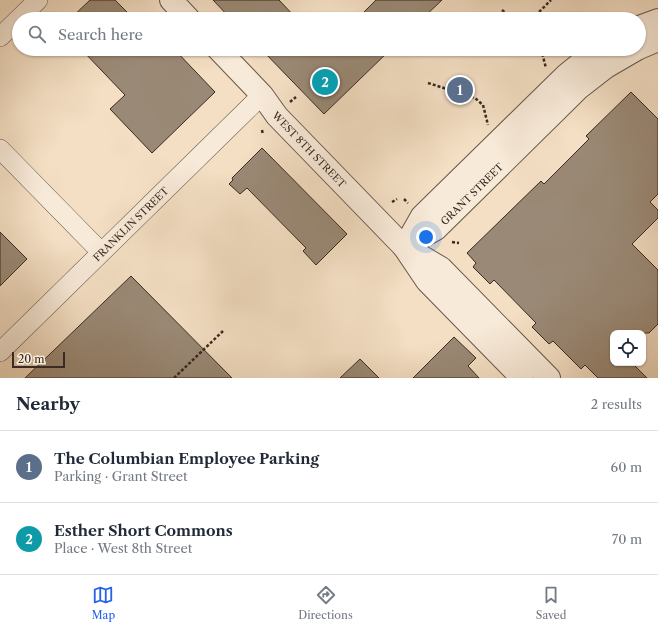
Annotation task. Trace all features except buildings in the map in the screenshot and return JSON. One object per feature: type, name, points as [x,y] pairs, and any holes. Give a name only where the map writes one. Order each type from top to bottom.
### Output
[{"type":"street","points":[[26,12],[38,0]]},
{"type":"street","points":[[171,0],[182,12]]},
{"type":"street","points":[[646,24],[658,20]]},
{"type":"street","points":[[0,37],[12,25]]},
{"type":"street","name":"GRANT STREET","points":[[646,45],[658,40]]},
{"type":"street","name":"WEST 8TH STREET","points":[[225,56],[262,95],[277,116],[404,247],[427,281],[522,378]]},
{"type":"street","name":"GRANT STREET","points":[[404,247],[422,216],[566,75],[589,56]]},
{"type":"street","name":"GRANT STREET","points":[[404,247],[436,229],[593,76],[625,56]]},
{"type":"street","name":"FRANKLIN STREET","points":[[0,352],[262,95]]},
{"type":"street","points":[[0,149],[101,252]]},
{"type":"street","name":"WEST 8TH STREET","points":[[404,247],[441,268],[548,378]]},
{"type":"path","points":[[539,12],[551,0]]},
{"type":"path","points":[[428,83],[475,98],[483,105],[492,147]]},
{"type":"path","points":[[290,103],[296,97]]},
{"type":"path","points":[[262,130],[263,135]]},
{"type":"path","points":[[392,202],[397,199]]},
{"type":"path","points":[[449,242],[459,243]]},
{"type":"path","points":[[174,378],[223,331]]},
{"type":"place","name":"Esther Short Commons","points":[[325,82]]},
{"type":"place","name":"The Columbian Employee Parking","points":[[460,90]]}]
